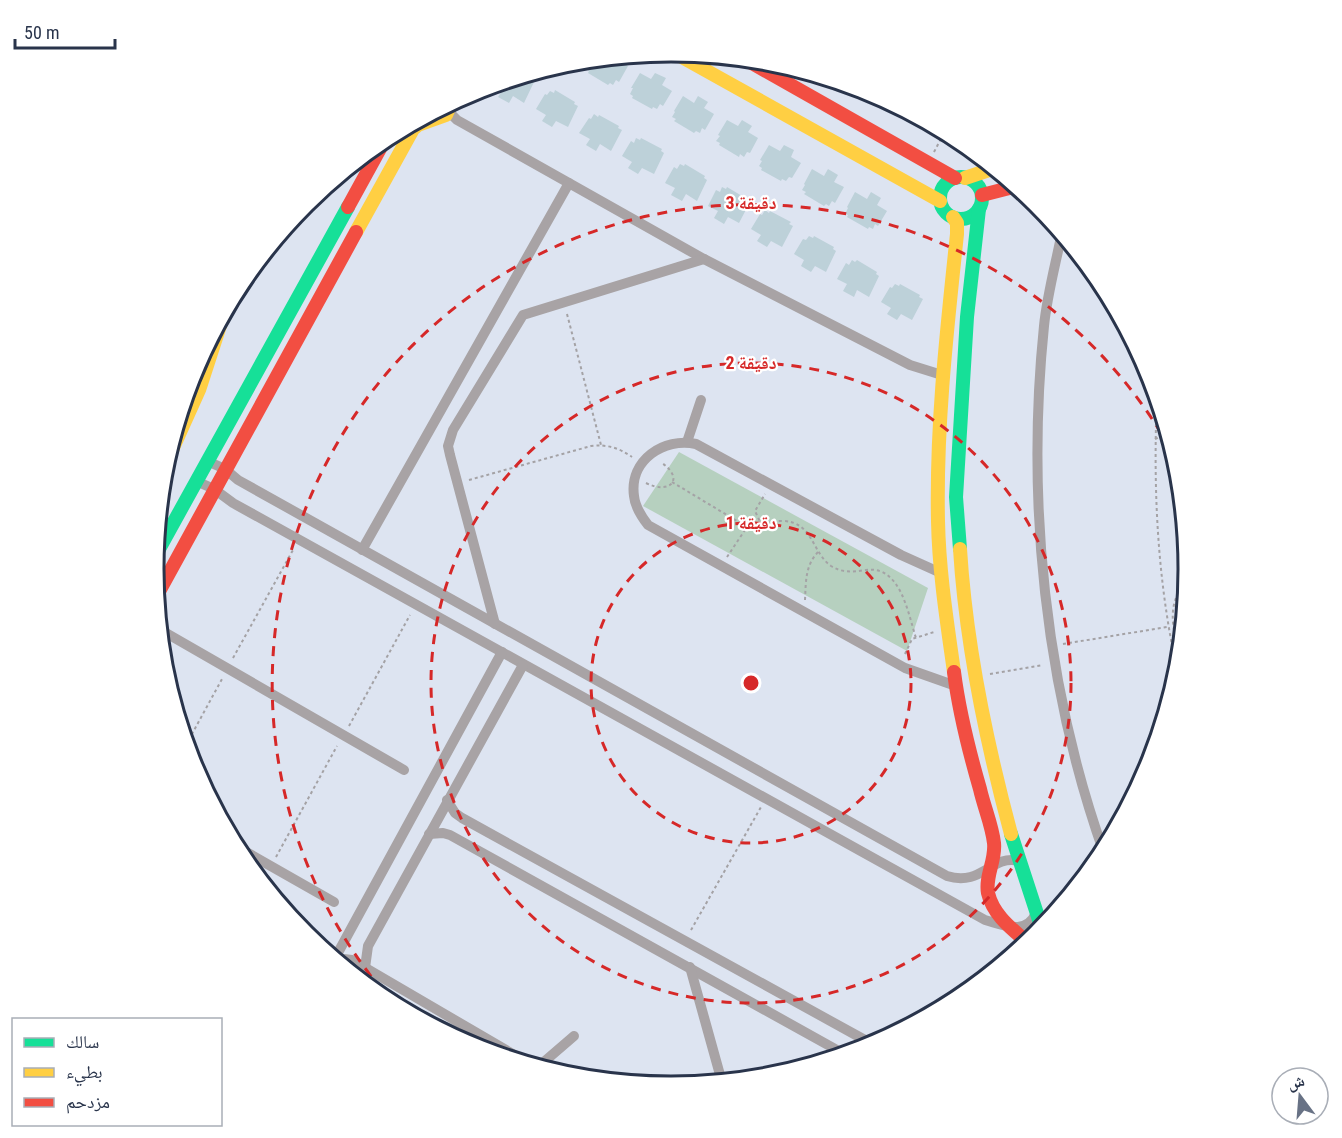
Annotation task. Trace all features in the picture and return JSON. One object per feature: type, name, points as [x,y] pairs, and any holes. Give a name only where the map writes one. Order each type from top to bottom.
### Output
[{"type":"street","points":[[692,63],[940,201]]},
{"type":"street","points":[[765,70],[928,162],[976,184],[980,202],[967,317],[956,497],[961,569],[975,676],[991,758],[1019,861],[1038,919]]},
{"type":"street","points":[[452,111],[457,120],[704,259],[910,365],[942,375]]},
{"type":"street","points":[[164,581],[412,132]]},
{"type":"street","points":[[165,538],[376,156]]},
{"type":"street","points":[[986,171],[960,178],[943,187],[940,201],[944,211],[953,217],[957,224],[957,234],[942,375],[938,520],[941,573],[956,686],[994,843],[994,858],[989,874],[988,892],[994,908],[1004,922],[1021,937]]},
{"type":"street","points":[[362,550],[569,183]]},
{"type":"street","points":[[953,217],[967,218],[980,202],[1009,190]]},
{"type":"street","points":[[1060,243],[1044,325],[1037,441],[1039,519],[1046,597],[1056,663],[1072,744],[1100,841]]},
{"type":"street","points":[[495,624],[448,446],[453,430],[520,318],[527,312],[704,259]]},
{"type":"street","points":[[190,408],[216,345]]},
{"type":"street","points":[[687,442],[701,400]]},
{"type":"street","points":[[941,573],[901,555],[696,444],[687,442],[667,444],[650,454],[640,465],[635,478],[633,495],[638,511],[648,525],[901,666],[956,686]]},
{"type":"street","points":[[207,461],[225,469],[238,480],[362,550],[947,876],[966,879],[991,868],[1004,859],[1019,861]]},
{"type":"street","points":[[196,481],[985,920],[1011,927],[1024,927],[1036,913]]},
{"type":"street","points":[[455,627],[466,608]]},
{"type":"street","points":[[168,634],[404,770]]},
{"type":"street","points":[[338,953],[502,652]]},
{"type":"street","points":[[364,973],[368,946],[523,664]]},
{"type":"street","points":[[447,800],[455,813],[462,818],[863,1039]]},
{"type":"street","points":[[429,834],[450,835],[836,1049]]},
{"type":"street","points":[[252,855],[334,902]]},
{"type":"street","points":[[347,960],[352,960],[505,1049]]},
{"type":"street","points":[[690,967],[720,1074]]},
{"type":"street","points":[[821,1041],[833,1022]]},
{"type":"street","points":[[545,1060],[574,1036]]},
{"type":"path","points":[[928,162],[941,139]]},
{"type":"path","points":[[564,301],[601,445]]},
{"type":"path","points":[[1156,420],[1155,495],[1160,573],[1172,648]]},
{"type":"path","points":[[1155,439],[1161,436]]},
{"type":"path","points":[[458,483],[601,445],[623,450],[640,465]]},
{"type":"path","points":[[635,478],[662,489],[668,487],[672,482],[671,469],[650,454]]},
{"type":"path","points":[[672,482],[747,527],[762,526],[769,522],[783,520],[797,524],[808,534],[829,565],[843,572],[869,570],[882,572],[893,580],[900,591],[916,638]]},
{"type":"path","points":[[762,526],[756,514],[756,508],[771,485]]},
{"type":"path","points":[[721,566],[747,527]]},
{"type":"path","points":[[191,735],[299,540]]},
{"type":"path","points":[[805,612],[809,563],[819,550]]},
{"type":"path","points":[[1174,630],[1173,603],[1177,594]]},
{"type":"path","points":[[1053,645],[1167,627]]},
{"type":"path","points":[[901,666],[910,641],[948,628]]},
{"type":"path","points":[[975,676],[1056,663]]},
{"type":"path","points":[[685,941],[766,799]]},
{"type":"green space","points":[[679,452],[928,588],[907,651],[643,506]]},
{"type":"building","points":[[625,64],[628,66],[619,82],[616,80],[613,85],[610,83],[608,85],[588,73],[586,69]]},
{"type":"building","points":[[640,73],[651,79],[655,73],[666,78],[662,85],[672,91],[663,106],[660,104],[657,109],[653,107],[652,109],[632,98],[630,94],[633,88],[631,88]]},
{"type":"building","points":[[534,82],[524,103],[513,96],[509,103],[498,97],[502,91]]},
{"type":"building","points":[[555,90],[578,106],[568,127],[556,121],[552,127],[542,121],[546,115],[536,109],[545,94],[547,95],[550,91],[554,93]]},
{"type":"building","points":[[683,96],[694,103],[698,96],[708,102],[704,108],[714,114],[705,130],[702,128],[700,133],[696,131],[694,133],[674,121],[676,119],[672,117]]},
{"type":"building","points":[[594,114],[619,126],[618,128],[622,130],[611,151],[600,144],[596,151],[586,145],[590,139],[579,133]]},
{"type":"building","points":[[727,120],[738,126],[742,120],[752,126],[748,132],[758,138],[750,153],[747,152],[744,157],[740,154],[739,157],[716,141]]},
{"type":"building","points":[[636,138],[640,140],[641,138],[662,149],[664,153],[654,174],[642,168],[638,174],[628,168],[632,162],[622,156],[631,141],[634,143]]},
{"type":"building","points":[[769,145],[780,151],[784,145],[794,150],[791,157],[801,163],[792,178],[781,181],[761,170],[759,166],[762,161],[760,160]]},
{"type":"building","points":[[680,164],[684,166],[685,164],[705,176],[707,180],[697,201],[686,194],[682,201],[671,195],[675,188],[665,183],[674,167],[677,169]]},
{"type":"building","points":[[812,169],[824,176],[828,169],[838,175],[834,182],[844,187],[835,203],[832,201],[829,206],[826,204],[824,206],[804,194],[806,192],[802,190]]},
{"type":"building","points":[[722,187],[726,189],[727,187],[750,202],[739,223],[728,217],[724,224],[714,218],[718,211],[708,206],[716,190],[720,192]]},
{"type":"building","points":[[855,192],[867,199],[871,192],[881,198],[877,205],[887,211],[878,226],[875,224],[873,229],[869,227],[868,229],[845,214]]},
{"type":"building","points":[[765,210],[791,222],[789,224],[793,226],[782,247],[771,241],[767,247],[757,241],[761,235],[751,229]]},
{"type":"building","points":[[809,236],[813,238],[814,236],[834,247],[836,251],[826,272],[815,266],[811,272],[801,266],[804,260],[794,254],[803,239],[806,240]]},
{"type":"building","points":[[852,260],[855,262],[857,260],[877,272],[879,276],[869,297],[857,290],[854,297],[843,291],[847,284],[837,279],[846,263],[849,265]]},
{"type":"building","points":[[895,284],[899,286],[900,284],[923,299],[912,320],[901,314],[897,320],[887,314],[891,308],[881,302],[890,287],[892,288]]},
{"type":"traffic: fast","points":[[961,177],[976,183],[982,198],[976,213],[961,219],[946,213],[940,198],[946,183],[961,177]]},
{"type":"traffic: fast","points":[[165,538],[348,207]]},
{"type":"traffic: fast","points":[[960,549],[956,497],[967,317],[979,209]]},
{"type":"traffic: fast","points":[[1011,834],[1039,919]]},
{"type":"traffic: slow","points":[[692,63],[940,201]]},
{"type":"traffic: slow","points":[[442,116],[446,114]]},
{"type":"traffic: slow","points":[[356,232],[411,133]]},
{"type":"traffic: slow","points":[[965,178],[986,171]]},
{"type":"traffic: slow","points":[[953,217],[957,223],[957,234],[943,377],[938,521],[944,597],[954,672]]},
{"type":"traffic: slow","points":[[187,417],[208,362]]},
{"type":"traffic: slow","points":[[960,549],[967,621],[978,693],[1011,834]]},
{"type":"traffic: jam","points":[[764,70],[955,178]]},
{"type":"traffic: jam","points":[[348,207],[376,156]]},
{"type":"traffic: jam","points":[[982,195],[1008,188]]},
{"type":"traffic: jam","points":[[164,582],[356,232]]},
{"type":"traffic: jam","points":[[954,672],[965,731],[993,836],[994,849],[987,887],[990,901],[999,915],[1021,937]]}]
